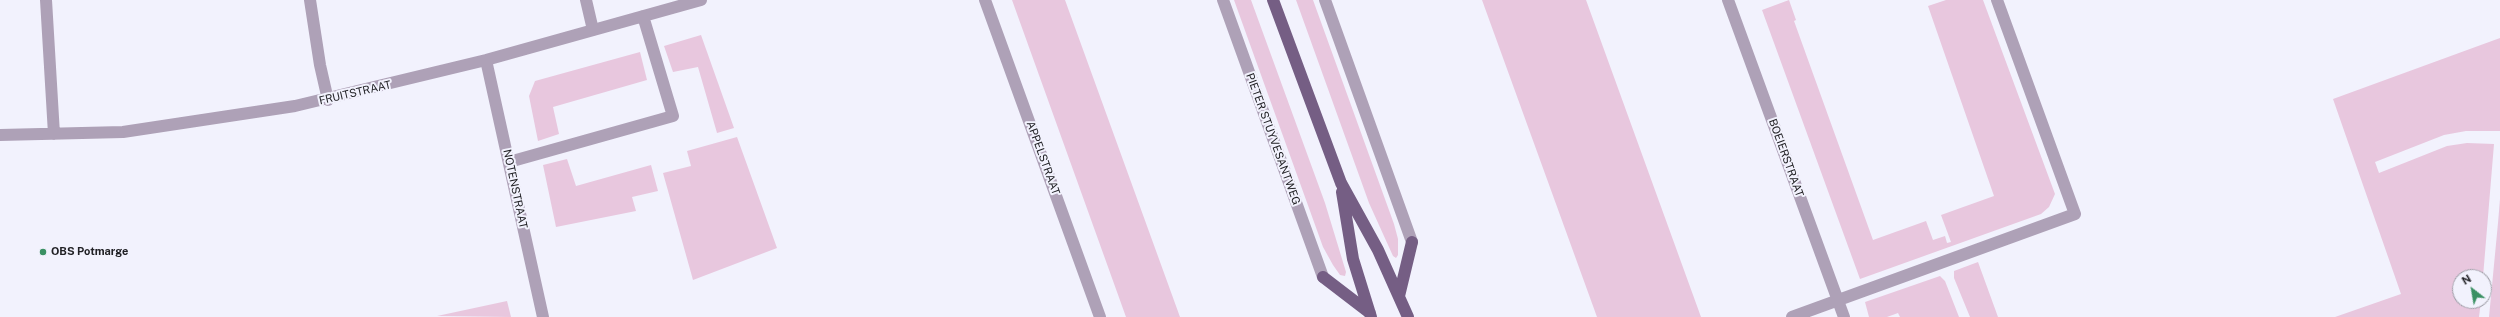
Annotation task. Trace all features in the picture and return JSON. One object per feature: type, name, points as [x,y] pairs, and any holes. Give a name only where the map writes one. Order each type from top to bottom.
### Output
[{"type":"main road","points":[[1275,1],[1341,183],[1378,250],[1408,317]]},
{"type":"main road","points":[[1341,183],[1353,259],[1371,315]]},
{"type":"main road","points":[[1399,296],[1412,242]]},
{"type":"main road","points":[[1323,277],[1371,315]]},
{"type":"street","points":[[46,0],[54,134]]},
{"type":"street","points":[[310,0],[320,66],[328,100]]},
{"type":"street","points":[[586,0],[593,30]]},
{"type":"street","name":"FRUITSTRAAT","points":[[0,135],[123,132],[328,100],[486,60],[701,0]]},
{"type":"street","name":"APPELSTRAAT","points":[[986,0],[1100,317]]},
{"type":"street","name":"PIETER STUYVESANTWEG","points":[[1223,0],[1323,277]]},
{"type":"street","points":[[1325,0],[1412,242]]},
{"type":"street","name":"BOEIERSTRAAT","points":[[1728,0],[1844,317]]},
{"type":"street","points":[[1792,317],[1837,299],[2075,214],[1997,0]]},
{"type":"street","points":[[509,162],[673,116],[643,16]]},
{"type":"street","name":"NOTENSTRAAT","points":[[486,60],[543,317]]},
{"type":"shaded area","points":[[1012,0],[1065,0],[1180,317],[1126,317]]},
{"type":"shaded area","points":[[1234,0],[1251,0],[1325,203],[1346,272],[1345,276],[1340,275],[1323,247]]},
{"type":"shaded area","points":[[1296,0],[1313,0],[1394,224],[1398,239],[1398,255],[1396,258],[1393,256],[1369,203]]},
{"type":"shaded area","points":[[1482,0],[1586,0],[1701,317],[1597,317]]},
{"type":"shaded area","points":[[1789,0],[1796,20],[1794,21],[1873,240],[1926,221],[1933,240],[1945,236],[1947,243],[1951,242],[1941,215],[1994,196],[1928,6],[1946,0],[1983,0],[2055,194],[2049,207],[2041,214],[1860,279],[1762,10]]},
{"type":"shaded area","points":[[701,35],[734,128],[717,133],[698,67],[673,72],[664,46]]},
{"type":"shaded area","points":[[2500,38],[2500,131],[2466,131],[2444,135],[2375,162],[2379,173],[2447,146],[2467,143],[2494,144],[2484,269],[2452,269],[2452,309],[2480,309],[2479,317],[2335,317],[2401,294],[2333,99]]},
{"type":"shaded area","points":[[640,52],[647,80],[553,107],[559,134],[538,141],[529,96],[535,81]]},
{"type":"shaded area","points":[[737,137],[777,248],[693,280],[663,173],[691,166],[687,151]]},
{"type":"shaded area","points":[[567,159],[576,186],[651,165],[658,191],[632,197],[636,211],[556,227],[543,165]]},
{"type":"shaded area","points":[[2500,199],[2500,317],[2489,317],[2490,309],[2492,309],[2492,286]]},
{"type":"shaded area","points":[[1978,262],[1998,317],[1970,317],[1954,278],[1954,271]]},
{"type":"shaded area","points":[[1940,276],[1945,281],[1959,317],[1900,317],[1898,313],[1887,317],[1869,317],[1865,302]]},
{"type":"shaded area","points":[[507,301],[511,317],[437,316]]},
{"type":"place","name":"OBS Potmarge","points":[[43,252]]}]
